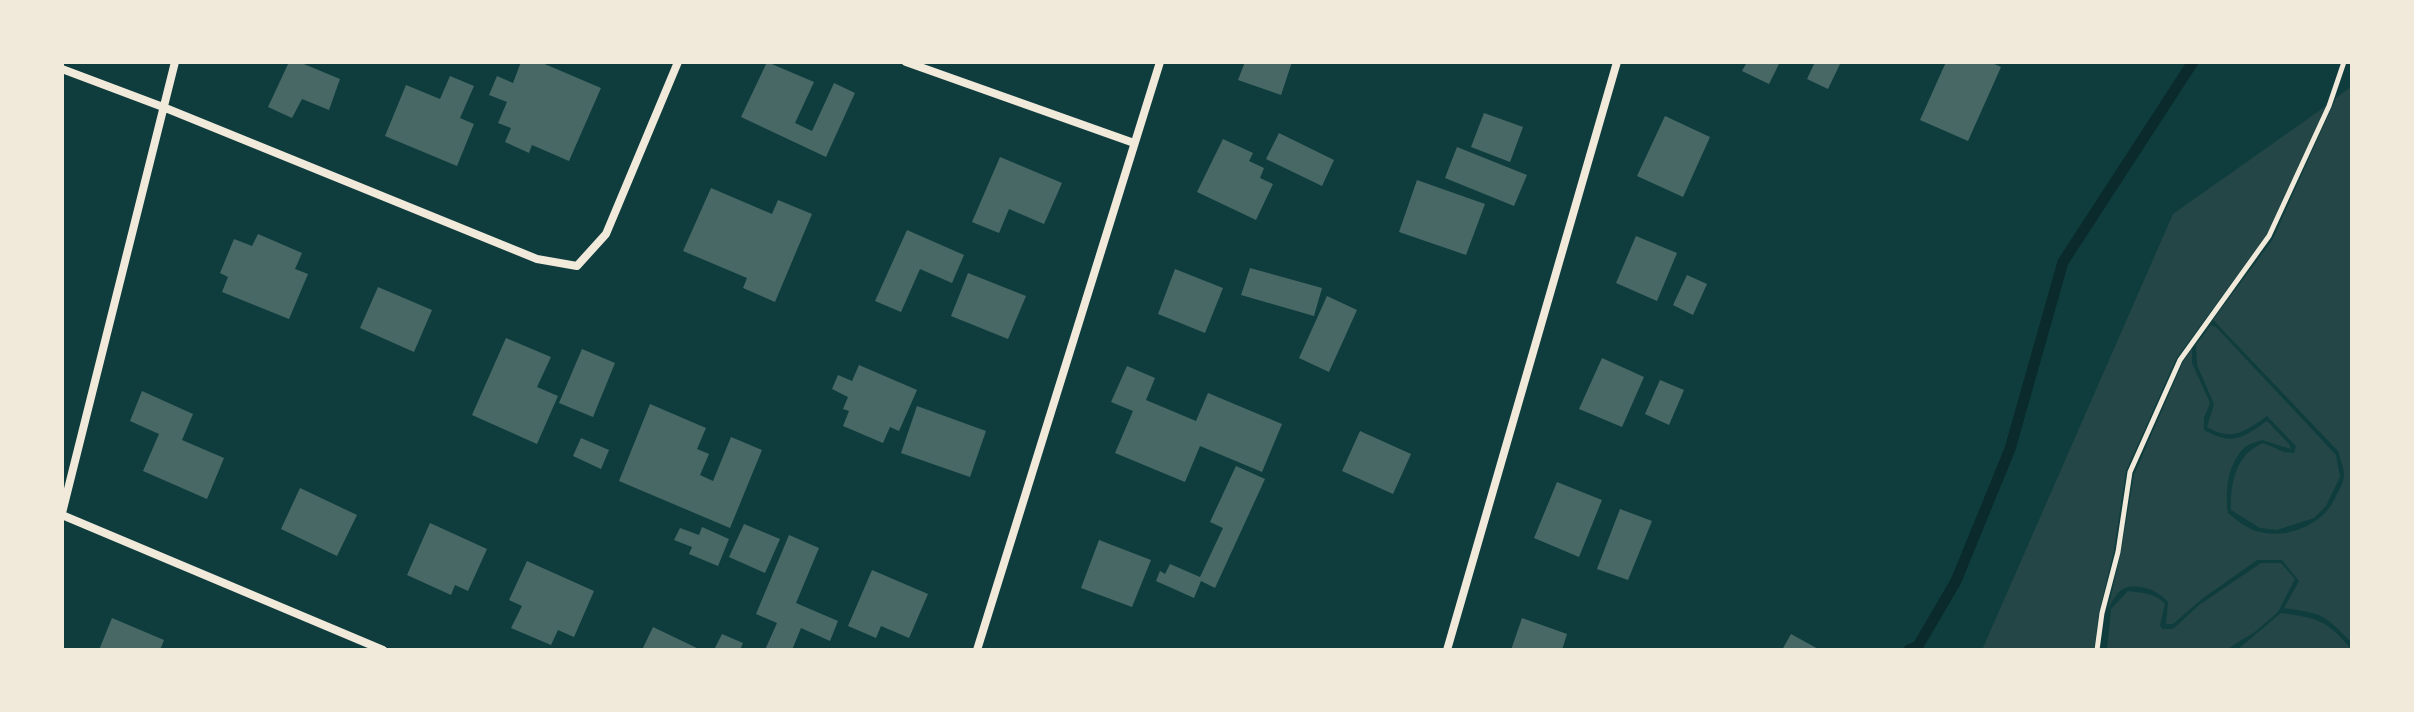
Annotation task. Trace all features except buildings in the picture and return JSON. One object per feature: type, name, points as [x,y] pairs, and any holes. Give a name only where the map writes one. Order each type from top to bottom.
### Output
[{"type":"street","points":[[175,62],[62,514],[383,650]]},
{"type":"street","points":[[62,69],[537,259],[577,266],[606,234],[678,62]]},
{"type":"street","points":[[906,62],[1134,143]]},
{"type":"street","points":[[977,650],[1160,62]]},
{"type":"street","points":[[1447,650],[1617,62]]},
{"type":"path","points":[[2097,650],[2102,613],[2118,552],[2130,472],[2180,360],[2269,236],[2329,106],[2344,62]]},
{"type":"shaded area","points":[[2352,86],[2352,643],[2322,617],[2284,608],[2299,581],[2282,560],[2257,560],[2173,624],[2166,624],[2168,602],[2143,587],[2122,589],[2108,609],[2134,475],[2183,362],[2192,349],[2192,363],[2210,403],[2204,418],[2204,430],[2223,438],[2237,438],[2267,421],[2291,449],[2262,440],[2244,448],[2234,462],[2228,479],[2228,513],[2260,532],[2292,531],[2322,516],[2341,487],[2344,472],[2338,451],[2213,320],[2273,239],[2336,98]]},
{"type":"shaded area","points":[[2326,106],[2266,236],[2176,359],[2126,471],[2094,650],[1982,650],[2173,214]]},
{"type":"shaded area","points":[[2211,325],[2336,455],[2340,477],[2326,506],[2314,518],[2277,530],[2260,528],[2231,510],[2236,470],[2246,454],[2263,443],[2294,453],[2296,446],[2267,416],[2238,433],[2224,434],[2207,427],[2214,404],[2197,365],[2196,345]]},
{"type":"shaded area","points":[[2261,563],[2281,563],[2295,579],[2278,612],[2226,650],[2107,650],[2111,609],[2128,591],[2161,600],[2165,604],[2160,625],[2162,629],[2173,629],[2199,605]]},
{"type":"shaded area","points":[[2281,613],[2321,622],[2336,632],[2352,650],[2237,650]]},
{"type":"waterway","points":[[1909,650],[1918,646],[1956,581],[2010,449],[2063,262],[2193,62]]}]
